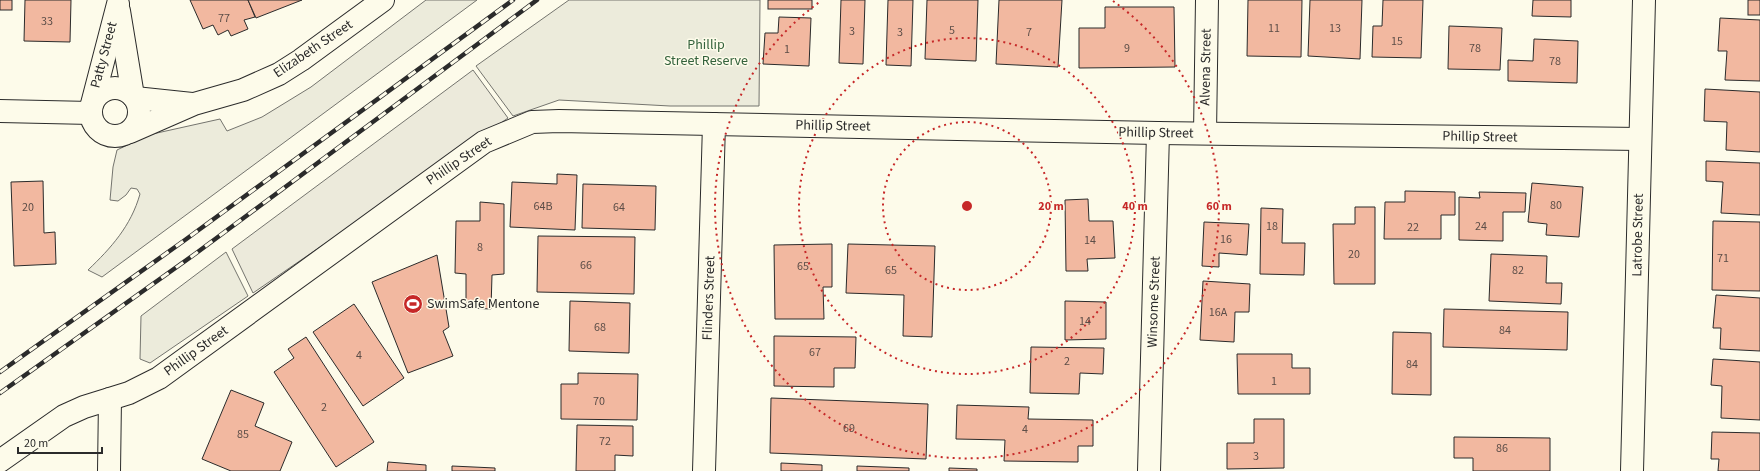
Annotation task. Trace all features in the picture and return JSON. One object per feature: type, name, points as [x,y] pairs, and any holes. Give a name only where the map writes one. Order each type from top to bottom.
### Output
[{"type":"street","name":"Elizabeth Street","points":[[130,132],[194,104],[243,90],[279,74],[301,60],[383,0]]},
{"type":"street","name":"Alvena Street","points":[[1205,133],[1208,0]]},
{"type":"street","name":"Latrobe Street","points":[[1632,471],[1644,0]]},
{"type":"street","name":"Patty Street","points":[[118,2],[134,97]]},
{"type":"street","name":"Patty Street","points":[[91,110],[118,2]]},
{"type":"street","points":[[111,88],[125,90],[134,97],[139,106],[139,118],[130,132],[116,137],[102,133],[93,122],[91,110],[98,94],[111,88]]},
{"type":"street","name":"Elizabeth Street","points":[[134,97],[194,104]]},
{"type":"street","points":[[0,111],[91,110]]},
{"type":"street","name":"Phillip Street","points":[[0,461],[64,416],[84,407],[129,393],[159,378],[484,142],[507,131],[532,122],[559,121],[1158,133],[1640,140]]},
{"type":"street","name":"Flinders Street","points":[[704,471],[714,124]]},
{"type":"street","name":"Winsome Street","points":[[1149,471],[1158,133]]},
{"type":"street","points":[[109,471],[110,399]]},
{"type":"green space","points":[[426,0],[477,0],[102,277],[88,270],[112,245],[126,226],[140,194],[137,189],[131,188],[126,195],[118,201],[110,200],[113,167],[117,150],[148,135],[220,119],[227,131],[262,117],[311,87]]},
{"type":"green space","name":"Phillip Street Reserve","points":[[569,0],[760,0],[759,106],[670,106],[559,100],[513,116],[476,66]]},
{"type":"green space","points":[[226,252],[248,296],[150,363],[140,359],[141,316]]},
{"type":"shaded area","points":[[473,70],[508,118],[253,293],[232,249]]},
{"type":"building","points":[[0,0],[12,0],[12,10],[0,10]]},
{"type":"building","points":[[25,0],[71,0],[70,42],[24,41]]},
{"type":"building","points":[[190,0],[248,0],[255,17],[244,20],[248,29],[231,36],[228,30],[218,35],[213,25],[203,29]]},
{"type":"building","points":[[248,0],[302,0],[256,18]]},
{"type":"building","points":[[768,0],[812,0],[812,9],[768,9]]},
{"type":"building","points":[[841,0],[865,0],[863,64],[839,63]]},
{"type":"building","points":[[888,0],[913,0],[911,66],[886,65]]},
{"type":"building","points":[[927,0],[978,0],[976,61],[925,59]]},
{"type":"building","points":[[999,0],[1062,0],[1058,67],[996,64]]},
{"type":"building","points":[[1248,0],[1302,0],[1301,57],[1247,56]]},
{"type":"building","points":[[1310,0],[1362,0],[1360,59],[1308,56]]},
{"type":"building","points":[[1383,0],[1423,0],[1421,58],[1372,57],[1373,26],[1382,26]]},
{"type":"building","points":[[1533,0],[1571,0],[1571,17],[1532,16]]},
{"type":"building","points":[[1748,0],[1760,0],[1760,15],[1748,15]]},
{"type":"building","points":[[1105,7],[1174,7],[1175,67],[1079,68],[1079,28],[1105,28]]},
{"type":"building","points":[[779,17],[811,18],[809,66],[763,64],[765,33],[778,33]]},
{"type":"building","points":[[1720,18],[1760,20],[1760,81],[1725,80],[1727,51],[1718,51]]},
{"type":"building","points":[[1449,26],[1502,28],[1500,70],[1448,69]]},
{"type":"building","points":[[1534,39],[1578,41],[1577,83],[1508,81],[1508,60],[1533,61]]},
{"type":"building","points":[[1705,89],[1760,92],[1760,152],[1726,150],[1727,122],[1704,121]]},
{"type":"building","points":[[1706,161],[1760,163],[1760,215],[1721,213],[1723,182],[1706,181]]},
{"type":"building","points":[[557,174],[577,175],[575,230],[510,227],[512,182],[557,184]]},
{"type":"building","points":[[43,181],[44,233],[55,232],[56,264],[14,266],[11,182]]},
{"type":"building","points":[[1532,183],[1583,187],[1579,237],[1546,235],[1547,224],[1528,222]]},
{"type":"building","points":[[583,184],[656,186],[655,230],[582,228]]},
{"type":"building","points":[[1405,191],[1455,192],[1455,215],[1441,215],[1441,239],[1384,239],[1385,202],[1405,202]]},
{"type":"building","points":[[1479,192],[1526,193],[1525,212],[1503,212],[1503,241],[1459,240],[1459,197],[1480,198]]},
{"type":"building","points":[[1088,199],[1089,221],[1113,221],[1115,258],[1087,259],[1088,271],[1066,271],[1065,200]]},
{"type":"building","points":[[480,202],[504,204],[504,274],[492,275],[491,309],[466,308],[466,274],[455,273],[456,221],[480,221]]},
{"type":"building","points":[[1355,207],[1375,207],[1375,284],[1334,284],[1333,224],[1355,224]]},
{"type":"building","points":[[1261,208],[1283,209],[1282,243],[1305,243],[1304,275],[1260,274]]},
{"type":"building","points":[[1713,221],[1760,222],[1760,291],[1712,290]]},
{"type":"building","points":[[1204,222],[1249,224],[1247,255],[1219,253],[1219,267],[1202,266]]},
{"type":"building","points":[[538,236],[635,237],[634,294],[537,292]]},
{"type":"building","points":[[832,244],[832,287],[823,287],[824,319],[775,319],[774,245]]},
{"type":"building","points":[[848,244],[935,246],[932,337],[903,336],[904,295],[846,293]]},
{"type":"building","points":[[1491,254],[1547,256],[1546,283],[1562,283],[1561,304],[1489,301]]},
{"type":"building","name":"SwimSafe Mentone","points":[[437,255],[449,327],[443,331],[453,356],[408,373],[372,282]]},
{"type":"building","points":[[1203,281],[1250,284],[1249,312],[1235,312],[1234,342],[1200,340]]},
{"type":"building","points":[[1716,295],[1760,298],[1760,351],[1720,349],[1721,328],[1713,328]]},
{"type":"building","points":[[570,301],[630,303],[629,353],[569,351]]},
{"type":"building","points":[[1065,301],[1106,302],[1106,339],[1065,340]]},
{"type":"building","points":[[354,304],[404,378],[363,406],[313,332]]},
{"type":"building","points":[[1444,309],[1568,312],[1567,350],[1443,347]]},
{"type":"building","points":[[1393,332],[1431,333],[1431,395],[1392,394]]},
{"type":"building","points":[[774,336],[856,337],[855,368],[834,368],[834,387],[774,386]]},
{"type":"building","points":[[306,337],[374,442],[336,467],[274,372],[294,358],[288,349]]},
{"type":"building","points":[[1031,347],[1104,348],[1103,374],[1080,373],[1079,394],[1030,393]]},
{"type":"building","points":[[1237,354],[1292,354],[1292,368],[1310,368],[1310,394],[1238,394]]},
{"type":"building","points":[[1713,359],[1760,362],[1760,420],[1721,418],[1722,386],[1711,385]]},
{"type":"building","points":[[578,373],[638,374],[637,420],[561,419],[561,384],[578,384]]},
{"type":"building","points":[[231,390],[264,403],[255,426],[292,442],[280,471],[231,471],[202,459]]},
{"type":"building","points":[[771,398],[928,404],[926,459],[770,453]]},
{"type":"building","points":[[957,405],[1029,407],[1028,419],[1093,420],[1093,446],[1078,446],[1078,462],[1004,461],[1005,440],[956,439]]},
{"type":"building","points":[[1254,419],[1284,419],[1284,468],[1227,469],[1227,443],[1254,443]]},
{"type":"building","points":[[577,425],[633,426],[633,456],[615,455],[615,471],[576,471]]},
{"type":"building","points":[[1712,432],[1760,433],[1760,471],[1718,471],[1719,459],[1711,459]]},
{"type":"building","points":[[1454,437],[1550,438],[1550,471],[1473,471],[1473,458],[1454,458]]},
{"type":"building","points":[[388,462],[426,465],[426,471],[387,471]]},
{"type":"building","points":[[781,463],[822,465],[822,471],[781,471]]},
{"type":"building","points":[[452,466],[495,468],[495,471],[452,471]]},
{"type":"building","points":[[857,466],[909,468],[909,471],[857,471]]},
{"type":"building","points":[[949,468],[977,469],[977,471],[949,471]]},
{"type":"railway","points":[[0,372],[185,240],[513,0]]},
{"type":"railway","points":[[0,393],[195,254],[537,0]]},
{"type":"place","name":"SwimSafe Mentone","points":[[413,304]]}]
